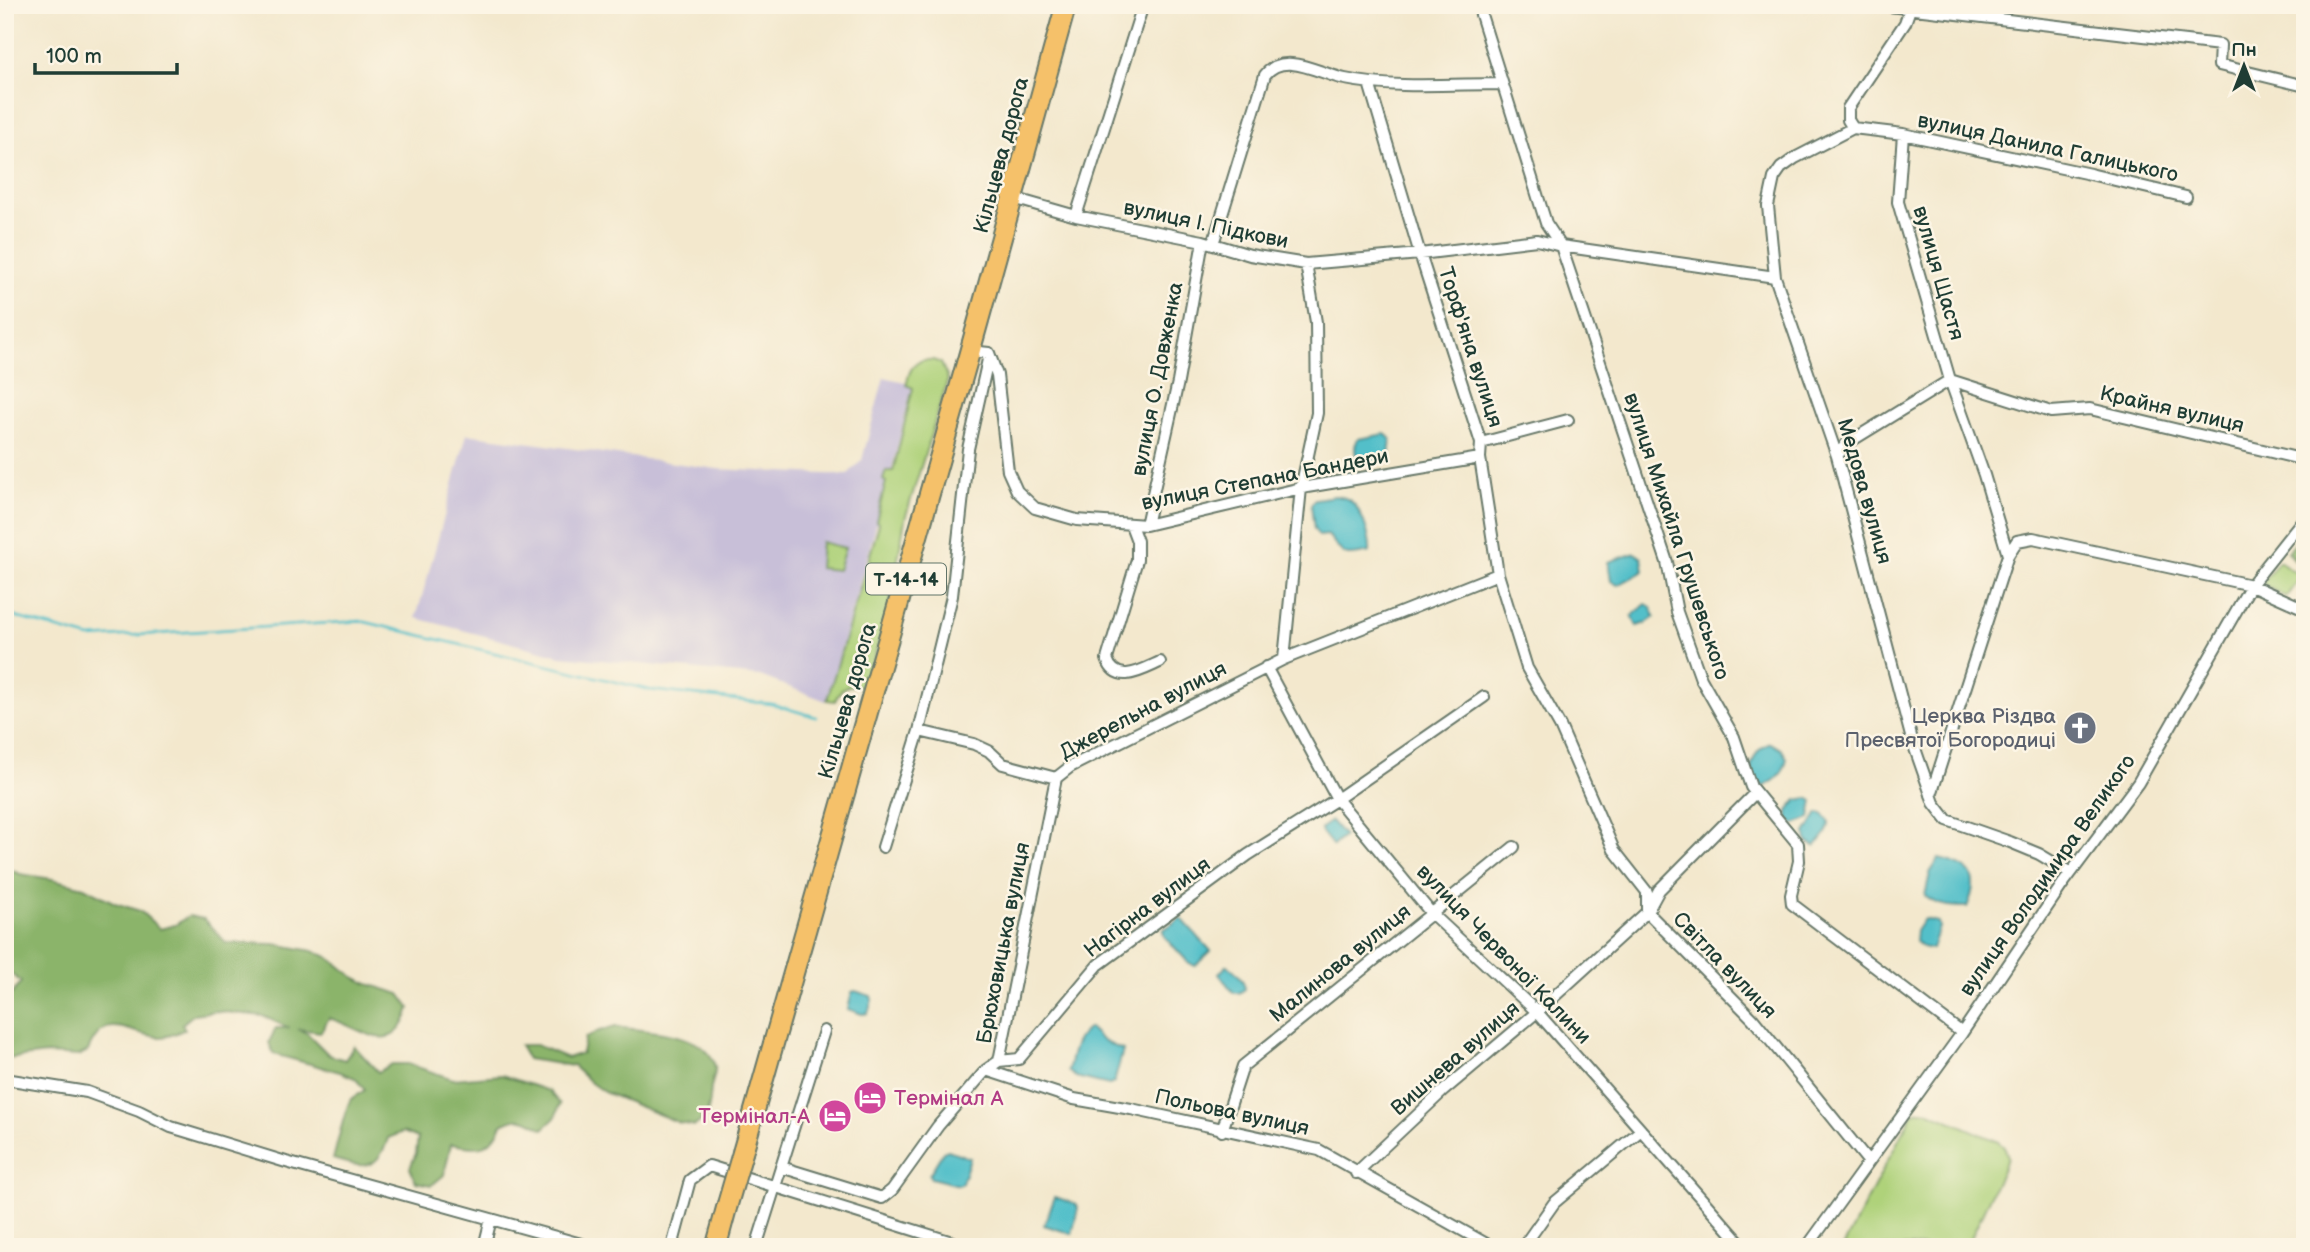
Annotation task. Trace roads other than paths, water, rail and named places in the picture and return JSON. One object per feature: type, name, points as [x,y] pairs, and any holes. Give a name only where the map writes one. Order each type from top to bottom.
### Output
[{"type":"highway","name":"Кільцева дорога","points":[[716,1247],[980,352],[1013,198],[1066,5]]},
{"type":"street","points":[[1076,216],[1143,5]]},
{"type":"street","name":"вулиця Михайла Грушевського","points":[[1478,5],[1546,223],[1561,246],[1667,562],[1677,612],[1701,679],[1734,737],[1751,788],[1798,844],[1799,862],[1791,895],[1793,904],[1962,1032]]},
{"type":"street","points":[[1880,5],[1910,9],[1940,8],[2220,45],[2219,65],[2305,86]]},
{"type":"street","points":[[1902,134],[1853,128],[1848,121],[1848,108],[1905,23],[1910,9]]},
{"type":"street","name":"вулиця О. Довженка","points":[[1146,525],[1208,243],[1265,75],[1270,68],[1291,63],[1342,79],[1369,83]]},
{"type":"street","points":[[1369,83],[1502,84]]},
{"type":"street","name":"Торф'яна вулиця","points":[[1369,83],[1420,254],[1481,443],[1480,458],[1498,574],[1527,667]]},
{"type":"street","name":"Медова вулиця","points":[[1853,128],[1794,158],[1774,178],[1768,206],[1775,277],[1838,456],[1912,740],[1934,803],[1947,820],[2039,854],[2071,873]]},
{"type":"street","name":"вулиця Данила Галицького","points":[[1902,134],[2186,197]]},
{"type":"street","name":"вулиця Щастя","points":[[1902,134],[1898,202],[1950,380],[1984,474],[2008,555]]},
{"type":"street","name":"вулиця І. Підкови","points":[[1013,198],[1076,216],[1208,243],[1250,255],[1306,264],[1537,240],[1561,246],[1775,277]]},
{"type":"street","points":[[1284,659],[1301,488],[1317,413],[1316,322],[1306,264]]},
{"type":"street","points":[[883,847],[919,731],[952,596],[980,352]]},
{"type":"street","name":"вулиця Степана Бандери","points":[[980,352],[997,375],[1008,471],[1017,491],[1035,508],[1077,520],[1146,525],[1301,488],[1480,458]]},
{"type":"street","points":[[1838,456],[1846,444],[1950,380]]},
{"type":"street","name":"Крайня вулиця","points":[[1950,380],[2051,412],[2090,409],[2305,460]]},
{"type":"street","points":[[1481,443],[1568,420]]},
{"type":"street","name":"вулиця Володимира Великого","points":[[1807,1247],[1962,1032],[2071,873],[2138,783],[2252,584],[2305,517]]},
{"type":"street","points":[[1131,525],[1137,541],[1137,560],[1107,659],[1118,674],[1126,676],[1160,662]]},
{"type":"street","points":[[1931,795],[2008,555],[2017,541],[2033,538],[2252,584],[2305,609]]},
{"type":"street","name":"Джерельна вулиця","points":[[919,731],[974,744],[989,751],[1003,764],[1056,778],[1070,767],[1266,667],[1498,574]]},
{"type":"street","name":"вулиця Червоної Калини","points":[[1266,667],[1337,799],[1431,913],[1537,1012],[1744,1247]]},
{"type":"street","name":"Світла вулиця","points":[[1527,667],[1560,726],[1614,850],[1647,892],[1647,912],[1753,1019],[1868,1161]]},
{"type":"street","name":"Нагірна вулиця","points":[[999,1062],[1019,1059],[1098,965],[1248,855],[1337,799],[1484,697]]},
{"type":"street","name":"Брюховицька вулиця","points":[[781,1167],[882,1198],[892,1190],[938,1126],[986,1070],[999,1062],[1056,778]]},
{"type":"street","name":"Вишнева вулиця","points":[[1356,1172],[1442,1092],[1537,1012],[1647,912],[1659,890],[1755,793]]},
{"type":"street","name":"Малинова вулиця","points":[[1223,1131],[1244,1066],[1514,847]]},
{"type":"street","points":[[756,1247],[824,1031]]},
{"type":"street","name":"Польова вулиця","points":[[986,1070],[1064,1097],[1319,1150],[1492,1247]]},
{"type":"street","points":[[5,1079],[87,1092],[139,1111],[171,1127],[592,1247]]},
{"type":"street","points":[[1523,1247],[1554,1203],[1641,1130]]},
{"type":"street","points":[[672,1247],[690,1180],[709,1166],[968,1247]]},
{"type":"street","points":[[484,1247],[491,1219]]},
{"type":"water","points":[[1385,434],[1391,439],[1389,457],[1359,463],[1355,451],[1358,439]]},
{"type":"water","points":[[1335,496],[1347,499],[1357,508],[1367,531],[1370,552],[1345,554],[1328,535],[1319,536],[1314,529],[1311,504],[1316,499]]},
{"type":"water","points":[[1635,553],[1642,558],[1644,571],[1618,585],[1611,581],[1608,562]]},
{"type":"water","points":[[1646,604],[1651,607],[1655,617],[1637,626],[1632,616]]},
{"type":"water","points":[[1771,743],[1782,750],[1787,758],[1779,776],[1763,787],[1755,780],[1750,770],[1757,754]]},
{"type":"water","points":[[1808,798],[1813,801],[1810,818],[1794,824],[1788,818],[1788,811],[1797,800]]},
{"type":"water","points":[[1818,813],[1823,814],[1829,825],[1821,841],[1815,846],[1807,842],[1806,833]]},
{"type":"water","points":[[1331,821],[1344,836],[1333,846],[1321,831],[1321,828]]},
{"type":"water","points":[[1939,859],[1959,865],[1970,874],[1973,887],[1967,907],[1939,904],[1925,896],[1930,873]]},
{"type":"water","points":[[1181,918],[1211,951],[1195,966],[1164,936],[1163,930]]},
{"type":"water","points":[[1924,919],[1938,922],[1932,949],[1922,947],[1915,941],[1916,931]]},
{"type":"water","points":[[1227,965],[1243,982],[1245,989],[1239,993],[1234,993],[1219,974]]},
{"type":"water","points":[[852,992],[871,996],[868,1013],[862,1014],[848,1009]]},
{"type":"water","points":[[1089,1028],[1103,1041],[1123,1050],[1114,1083],[1109,1085],[1076,1077],[1068,1071],[1077,1042]]},
{"type":"water","points":[[948,1150],[970,1158],[959,1185],[931,1178],[929,1175],[943,1152]]},
{"type":"water","points":[[1055,1197],[1076,1204],[1078,1208],[1072,1234],[1044,1225]]},
{"type":"waterway","points":[[5,614],[90,638],[361,621],[650,690],[772,704],[816,717]]},
{"type":"place","name":"Церква Різдва Пресвятої Богородиці","points":[[2080,728]]},
{"type":"place","name":"Термінал А","points":[[870,1098]]},
{"type":"place","name":"Термінал-А","points":[[835,1116]]}]
